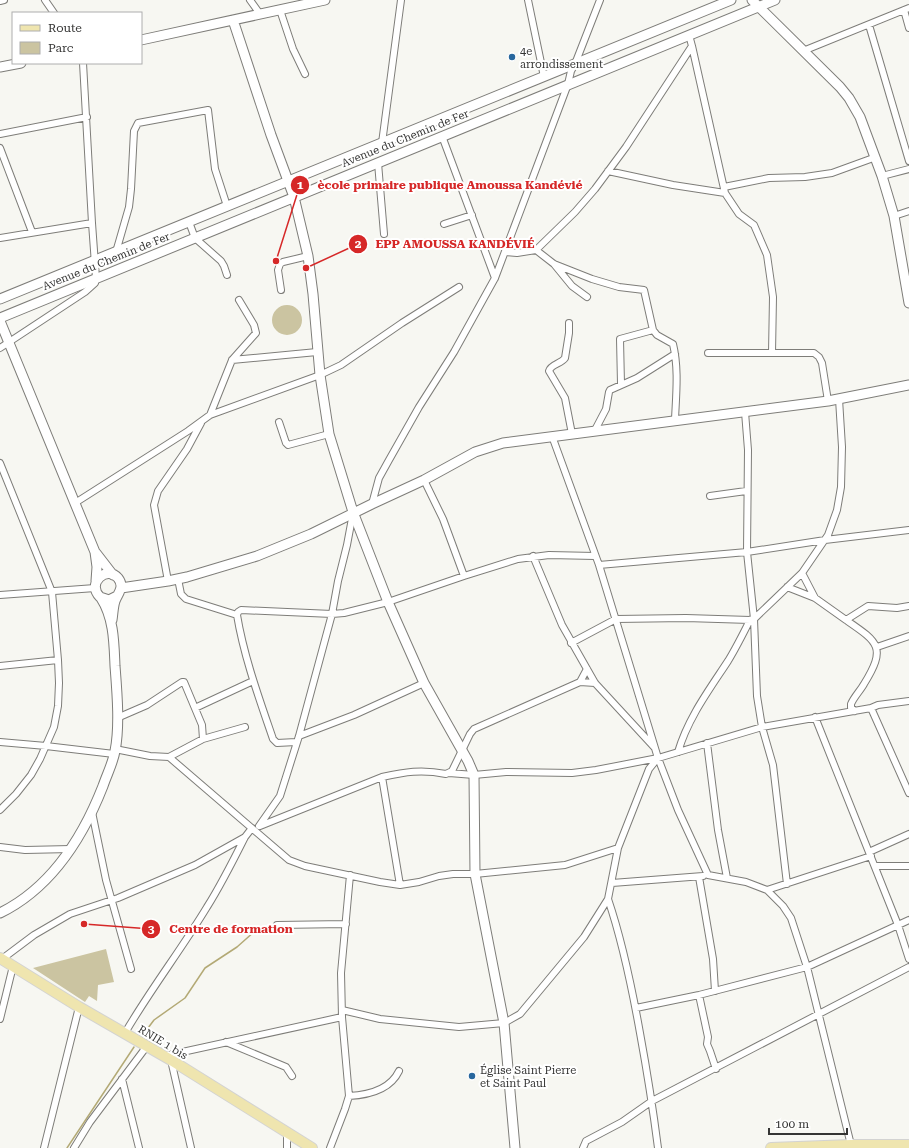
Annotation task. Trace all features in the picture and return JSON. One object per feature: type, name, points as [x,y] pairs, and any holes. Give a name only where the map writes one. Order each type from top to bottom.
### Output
[{"type":"main road","points":[[142,40],[325,0]]},
{"type":"main road","name":"Avenue du Chemin de Fer","points":[[0,299],[731,0]]},
{"type":"main road","name":"Avenue du Chemin de Fer","points":[[0,319],[96,278],[689,35],[755,3],[775,0]]},
{"type":"main road","points":[[755,3],[840,87],[852,102],[860,117],[876,158],[894,216],[909,301]]},
{"type":"main road","points":[[233,20],[271,135],[294,197],[308,256],[313,294],[317,352],[329,434],[353,512],[388,602],[424,683],[474,775],[475,874],[504,1023],[515,1148]]},
{"type":"main road","points":[[0,67],[16,64]]},
{"type":"main road","points":[[0,319],[95,552],[97,567],[96,585],[98,595],[108,611],[112,627]]},
{"type":"main road","points":[[101,598],[109,600],[119,592],[198,574],[257,556],[311,534],[353,512],[424,480],[463,458],[490,447],[516,440],[828,401],[909,385]]},
{"type":"main road","points":[[0,913],[13,906],[35,890],[52,874],[71,849],[92,812],[115,752],[117,692],[112,627],[114,605],[119,592],[119,579],[113,575],[95,552]]},
{"type":"main road","points":[[96,585],[103,574],[113,575]]},
{"type":"main road","name":"RNIE 1 bis","points":[[1,958],[79,1007],[167,1058],[312,1148]]},
{"type":"main road","points":[[771,1148],[851,1145],[909,1145]]},
{"type":"street","points":[[0,1],[4,0]]},
{"type":"street","points":[[45,0],[53,12]]},
{"type":"street","points":[[250,0],[260,14]]},
{"type":"street","points":[[382,143],[401,0]]},
{"type":"street","points":[[528,0],[544,77]]},
{"type":"street","points":[[372,504],[380,478],[389,460],[419,407],[454,352],[495,278],[568,84],[571,71],[576,64],[600,0]]},
{"type":"street","points":[[803,51],[906,9],[909,28]]},
{"type":"street","points":[[280,10],[291,44],[305,74]]},
{"type":"street","points":[[869,25],[909,161]]},
{"type":"street","points":[[689,35],[724,190],[739,214],[754,225],[767,255],[773,297],[772,353]]},
{"type":"street","points":[[506,252],[523,253],[536,250],[595,189],[692,46]]},
{"type":"street","points":[[0,348],[85,292],[95,283],[96,278],[83,64]]},
{"type":"street","points":[[116,252],[132,189],[134,131],[138,123],[208,110],[215,169],[226,206]]},
{"type":"street","points":[[0,134],[87,117]]},
{"type":"street","points":[[442,136],[495,278]]},
{"type":"street","points":[[0,148],[32,232]]},
{"type":"street","points":[[608,171],[673,185],[724,190],[769,178],[805,177],[828,174],[876,158]]},
{"type":"street","points":[[378,163],[384,234]]},
{"type":"street","points":[[882,176],[909,169]]},
{"type":"street","points":[[894,216],[909,211]]},
{"type":"street","points":[[444,224],[472,215]]},
{"type":"street","points":[[189,222],[195,238],[221,261],[226,275]]},
{"type":"street","points":[[0,238],[92,223]]},
{"type":"street","points":[[536,250],[554,264],[572,286],[586,297]]},
{"type":"street","points":[[281,290],[278,270],[280,264],[308,256]]},
{"type":"street","points":[[554,264],[609,285],[644,290],[653,330],[657,335],[673,344],[677,380],[675,420]]},
{"type":"street","points":[[75,503],[202,422],[210,415],[320,375],[341,365],[402,323],[459,287]]},
{"type":"street","points":[[210,415],[232,360],[256,333],[254,325],[239,300]]},
{"type":"street","points":[[568,323],[569,333],[565,358],[563,361],[552,366],[549,371],[566,398],[572,434]]},
{"type":"street","points":[[621,384],[620,339],[653,330]]},
{"type":"street","points":[[232,360],[317,352]]},
{"type":"street","points":[[708,353],[814,352],[819,356],[822,363],[828,401]]},
{"type":"street","points":[[595,430],[606,409],[609,392],[621,384],[637,378],[675,354]]},
{"type":"street","points":[[678,752],[688,725],[752,619],[802,573],[828,535],[837,510],[841,487],[842,447],[839,399]]},
{"type":"street","points":[[745,412],[748,450],[746,491],[747,552],[756,696],[762,727],[773,766],[787,884]]},
{"type":"street","points":[[168,581],[154,505],[158,491],[187,449],[202,422]]},
{"type":"street","points":[[279,422],[288,445],[329,434]]},
{"type":"street","points":[[552,436],[599,565],[658,758],[678,810],[708,875]]},
{"type":"street","points":[[0,463],[52,592],[59,683],[58,706],[54,727],[40,759],[31,775],[16,794],[0,810]]},
{"type":"street","points":[[424,480],[443,519],[464,576]]},
{"type":"street","points":[[710,496],[746,491]]},
{"type":"street","points":[[1,958],[34,935],[70,914],[111,900],[196,865],[245,837],[256,828],[280,796],[332,614],[353,512]]},
{"type":"street","points":[[599,565],[747,552],[825,540],[909,530]]},
{"type":"street","points":[[236,615],[241,610],[332,614],[344,613],[388,602],[518,559],[549,555],[595,556]]},
{"type":"street","points":[[533,556],[559,620],[595,683],[655,748]]},
{"type":"street","points":[[802,573],[815,598]]},
{"type":"street","points":[[178,579],[181,594],[186,599],[236,615]]},
{"type":"street","points":[[0,595],[52,592],[96,585]]},
{"type":"street","points":[[786,587],[815,598],[864,632],[877,647],[878,654],[873,668],[851,704],[851,708],[855,711]]},
{"type":"street","points":[[846,620],[868,606],[897,608],[909,606]]},
{"type":"street","points":[[236,615],[253,681],[275,742],[277,743],[297,739],[424,683]]},
{"type":"street","points":[[571,643],[616,620],[686,618],[752,619]]},
{"type":"street","points":[[877,647],[909,636]]},
{"type":"street","points":[[0,666],[58,660]]},
{"type":"street","points":[[580,682],[587,669]]},
{"type":"street","points":[[195,708],[253,681]]},
{"type":"street","points":[[117,718],[146,705],[184,682],[202,725],[203,739]]},
{"type":"street","points":[[449,773],[452,771],[470,734],[474,729],[580,682],[595,683]]},
{"type":"street","points":[[256,828],[382,777],[402,772],[426,770],[446,774],[474,775],[506,772],[583,772],[658,758],[762,727],[871,708],[878,705],[908,704]]},
{"type":"street","points":[[871,708],[909,793]]},
{"type":"street","points":[[815,717],[898,925],[909,959]]},
{"type":"street","points":[[0,742],[169,757],[203,739],[245,727]]},
{"type":"street","points":[[707,743],[718,830],[728,878]]},
{"type":"street","points":[[169,757],[256,828],[289,860],[295,863],[380,882],[400,885],[453,874],[475,874],[565,865],[618,848]]},
{"type":"street","points":[[191,1148],[167,1058],[342,1013],[380,1019],[452,1026],[504,1023],[520,1014],[584,937],[608,899],[618,848],[640,797],[649,769],[658,758]]},
{"type":"street","points":[[382,777],[400,885]]},
{"type":"street","points":[[92,812],[111,900],[131,969]]},
{"type":"street","points":[[767,890],[870,854],[909,834]]},
{"type":"street","points":[[125,1033],[207,907],[228,872],[245,837]]},
{"type":"street","points":[[0,847],[6,849],[26,850],[71,849]]},
{"type":"street","points":[[875,866],[909,866]]},
{"type":"street","points":[[330,1148],[349,1096],[342,1013],[341,973],[350,875]]},
{"type":"street","points":[[612,883],[708,875],[746,882],[767,890],[783,906],[792,918],[807,968],[851,1145]]},
{"type":"street","points":[[699,876],[713,959],[715,991]]},
{"type":"street","points":[[608,899],[622,944],[636,1008],[652,1101],[658,1148]]},
{"type":"street","points":[[636,1008],[700,995],[807,968],[909,920]]},
{"type":"street","points":[[277,925],[346,924]]},
{"type":"street","points":[[0,1019],[13,966]]},
{"type":"street","points":[[583,1148],[586,1141],[622,1122],[652,1101],[716,1069],[909,967]]},
{"type":"street","points":[[700,995],[708,1037],[707,1044],[716,1069]]},
{"type":"street","points":[[44,1148],[79,1007]]},
{"type":"street","points":[[226,1042],[286,1067],[292,1076]]},
{"type":"street","points":[[74,1148],[90,1122],[147,1046]]},
{"type":"street","points":[[349,1096],[371,1093],[382,1088],[396,1078],[399,1071]]},
{"type":"street","points":[[122,1079],[139,1148]]},
{"type":"street","points":[[287,1133],[287,1148]]},
{"type":"green space","points":[[287,305],[298,309],[302,320],[298,331],[287,335],[276,331],[272,320],[276,309]]},
{"type":"green space","points":[[106,949],[114,982],[98,985],[97,1001],[89,996],[85,1002],[33,968]]},
{"type":"waterway","points":[[142,1036],[154,1020],[185,998],[205,968],[237,947],[255,931]]},
{"type":"waterway","points":[[67,1148],[134,1047]]},
{"type":"place","name":"4e arrondissement","points":[[512,57]]},
{"type":"place","name":"ècole primaire publique Amoussa Kandévié","points":[[276,261]]},
{"type":"place","name":"EPP AMOUSSA KANDÉVIÉ","points":[[306,268]]},
{"type":"place","name":"Centre de formation","points":[[84,924]]},
{"type":"place","name":"Église Saint Pierre et Saint Paul","points":[[472,1076]]}]
